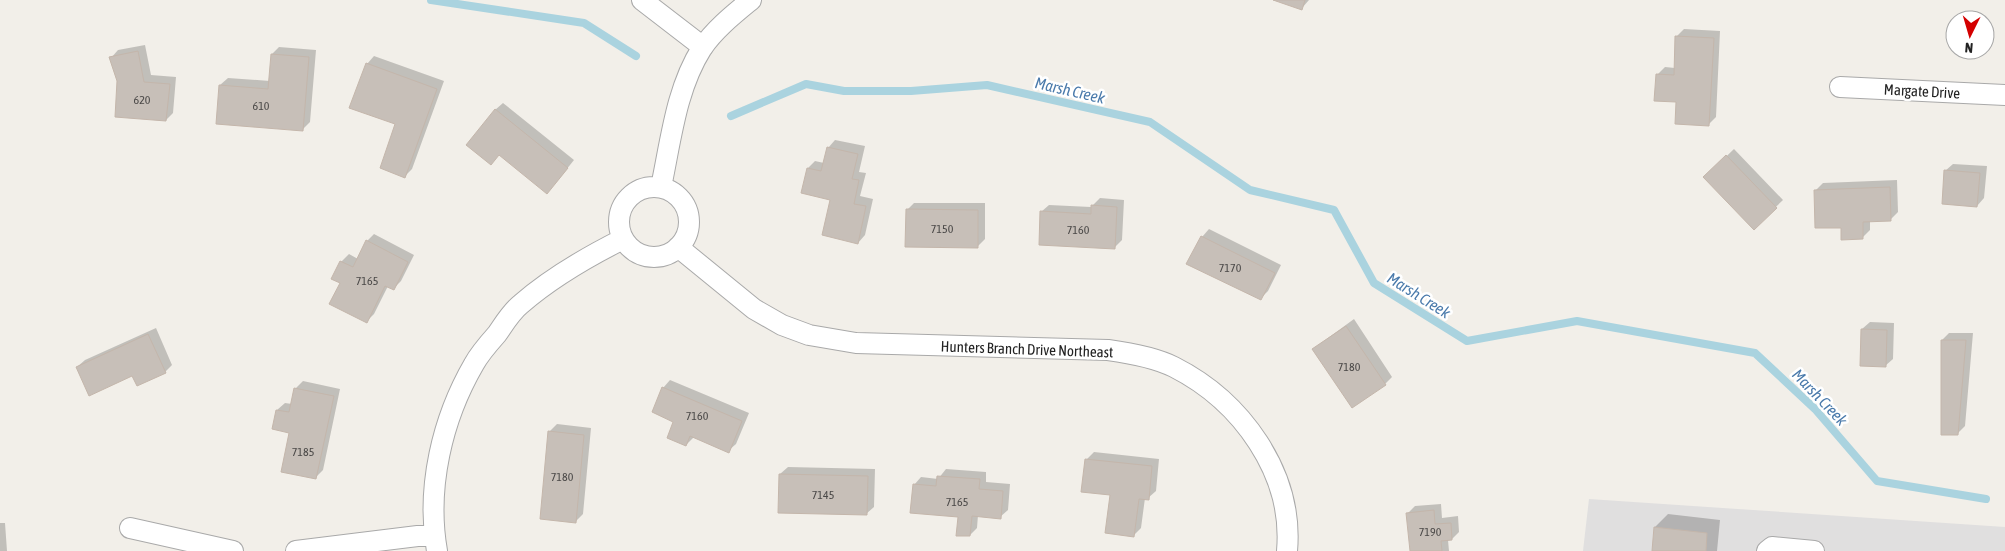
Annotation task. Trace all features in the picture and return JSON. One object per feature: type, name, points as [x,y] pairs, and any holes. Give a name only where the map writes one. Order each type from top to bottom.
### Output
[{"type":"street","points":[[642,0],[703,47]]},
{"type":"street","points":[[661,187],[676,111],[686,77],[703,47],[727,21],[751,0]]},
{"type":"street","name":"Margate Drive","points":[[1840,88],[2005,95]]},
{"type":"street","points":[[661,187],[678,195],[685,203],[689,213],[686,237],[669,254],[649,256],[633,249],[623,239],[620,218],[622,207],[628,198],[638,190],[661,187]]},
{"type":"street","points":[[296,551],[435,542],[434,492],[441,446],[454,406],[474,363],[519,305],[583,259],[623,239]]},
{"type":"street","name":"Hunters Branch Drive Northeast","points":[[678,247],[754,309],[782,325],[809,336],[856,343],[1108,350],[1141,355],[1173,366],[1208,387],[1243,419],[1265,453],[1282,497],[1287,551]]},
{"type":"street","points":[[130,528],[233,551]]},
{"type":"street","points":[[1767,551],[1772,548],[1814,551]]},
{"type":"shaded area","points":[[1589,499],[2005,527],[2005,551],[1583,551]]},
{"type":"building","points":[[1273,0],[1305,0],[1302,10]]},
{"type":"building","points":[[1675,36],[1714,38],[1709,126],[1675,124],[1676,102],[1654,101],[1656,74],[1674,75]]},
{"type":"building","points":[[138,51],[144,82],[170,84],[166,121],[115,117],[117,81],[109,57]]},
{"type":"building","points":[[271,54],[309,57],[303,131],[216,124],[219,85],[268,89]]},
{"type":"building","points":[[366,63],[437,89],[405,178],[380,168],[395,124],[349,108]]},
{"type":"building","points":[[495,109],[568,168],[547,194],[499,155],[491,165],[466,145]]},
{"type":"building","points":[[827,147],[858,154],[852,179],[859,180],[854,204],[866,206],[858,244],[822,235],[830,200],[801,193],[807,168],[821,171]]},
{"type":"building","points":[[1726,155],[1777,208],[1754,230],[1703,177]]},
{"type":"building","points":[[1944,170],[1980,173],[1977,207],[1942,204]]},
{"type":"building","points":[[1890,187],[1891,221],[1863,222],[1863,239],[1841,240],[1841,228],[1815,228],[1814,190]]},
{"type":"building","points":[[1091,205],[1117,207],[1115,249],[1039,245],[1040,211],[1091,214]]},
{"type":"building","points":[[906,209],[978,210],[978,248],[905,247]]},
{"type":"building","points":[[1201,236],[1275,273],[1261,300],[1186,264]]},
{"type":"building","points":[[366,240],[408,262],[394,290],[385,286],[367,323],[329,304],[340,283],[331,279],[340,261],[353,267]]},
{"type":"building","points":[[1346,326],[1386,385],[1352,408],[1312,349]]},
{"type":"building","points":[[1861,329],[1887,330],[1886,367],[1860,366]]},
{"type":"building","points":[[148,334],[166,373],[137,386],[132,376],[89,396],[76,367]]},
{"type":"building","points":[[1941,340],[1966,340],[1958,435],[1941,435]]},
{"type":"building","points":[[662,387],[742,421],[729,453],[690,436],[686,446],[667,438],[673,422],[652,412]]},
{"type":"building","points":[[294,388],[334,396],[316,479],[281,472],[289,433],[272,429],[276,410],[289,412]]},
{"type":"building","points":[[548,431],[584,435],[576,523],[540,519]]},
{"type":"building","points":[[1085,459],[1152,466],[1149,500],[1139,499],[1134,537],[1105,533],[1110,495],[1081,492]]},
{"type":"building","points":[[779,474],[868,476],[867,515],[778,513]]},
{"type":"building","points":[[937,476],[980,479],[979,489],[1003,491],[1001,519],[972,516],[970,536],[956,536],[958,517],[910,513],[913,484],[936,486]]},
{"type":"building","points":[[1434,510],[1435,524],[1451,523],[1452,540],[1441,541],[1442,551],[1410,551],[1406,513]]},
{"type":"building","points":[[1654,527],[1707,533],[1706,551],[1652,551]]},
{"type":"waterway","name":"Marsh Creek","points":[[431,0],[584,23],[636,56]]},
{"type":"waterway","name":"Marsh Creek","points":[[731,116],[806,84],[844,91],[911,91],[987,85],[1150,122],[1250,190],[1334,210],[1374,283],[1467,341],[1577,321],[1755,353],[1815,409],[1877,481],[1986,499]]}]
